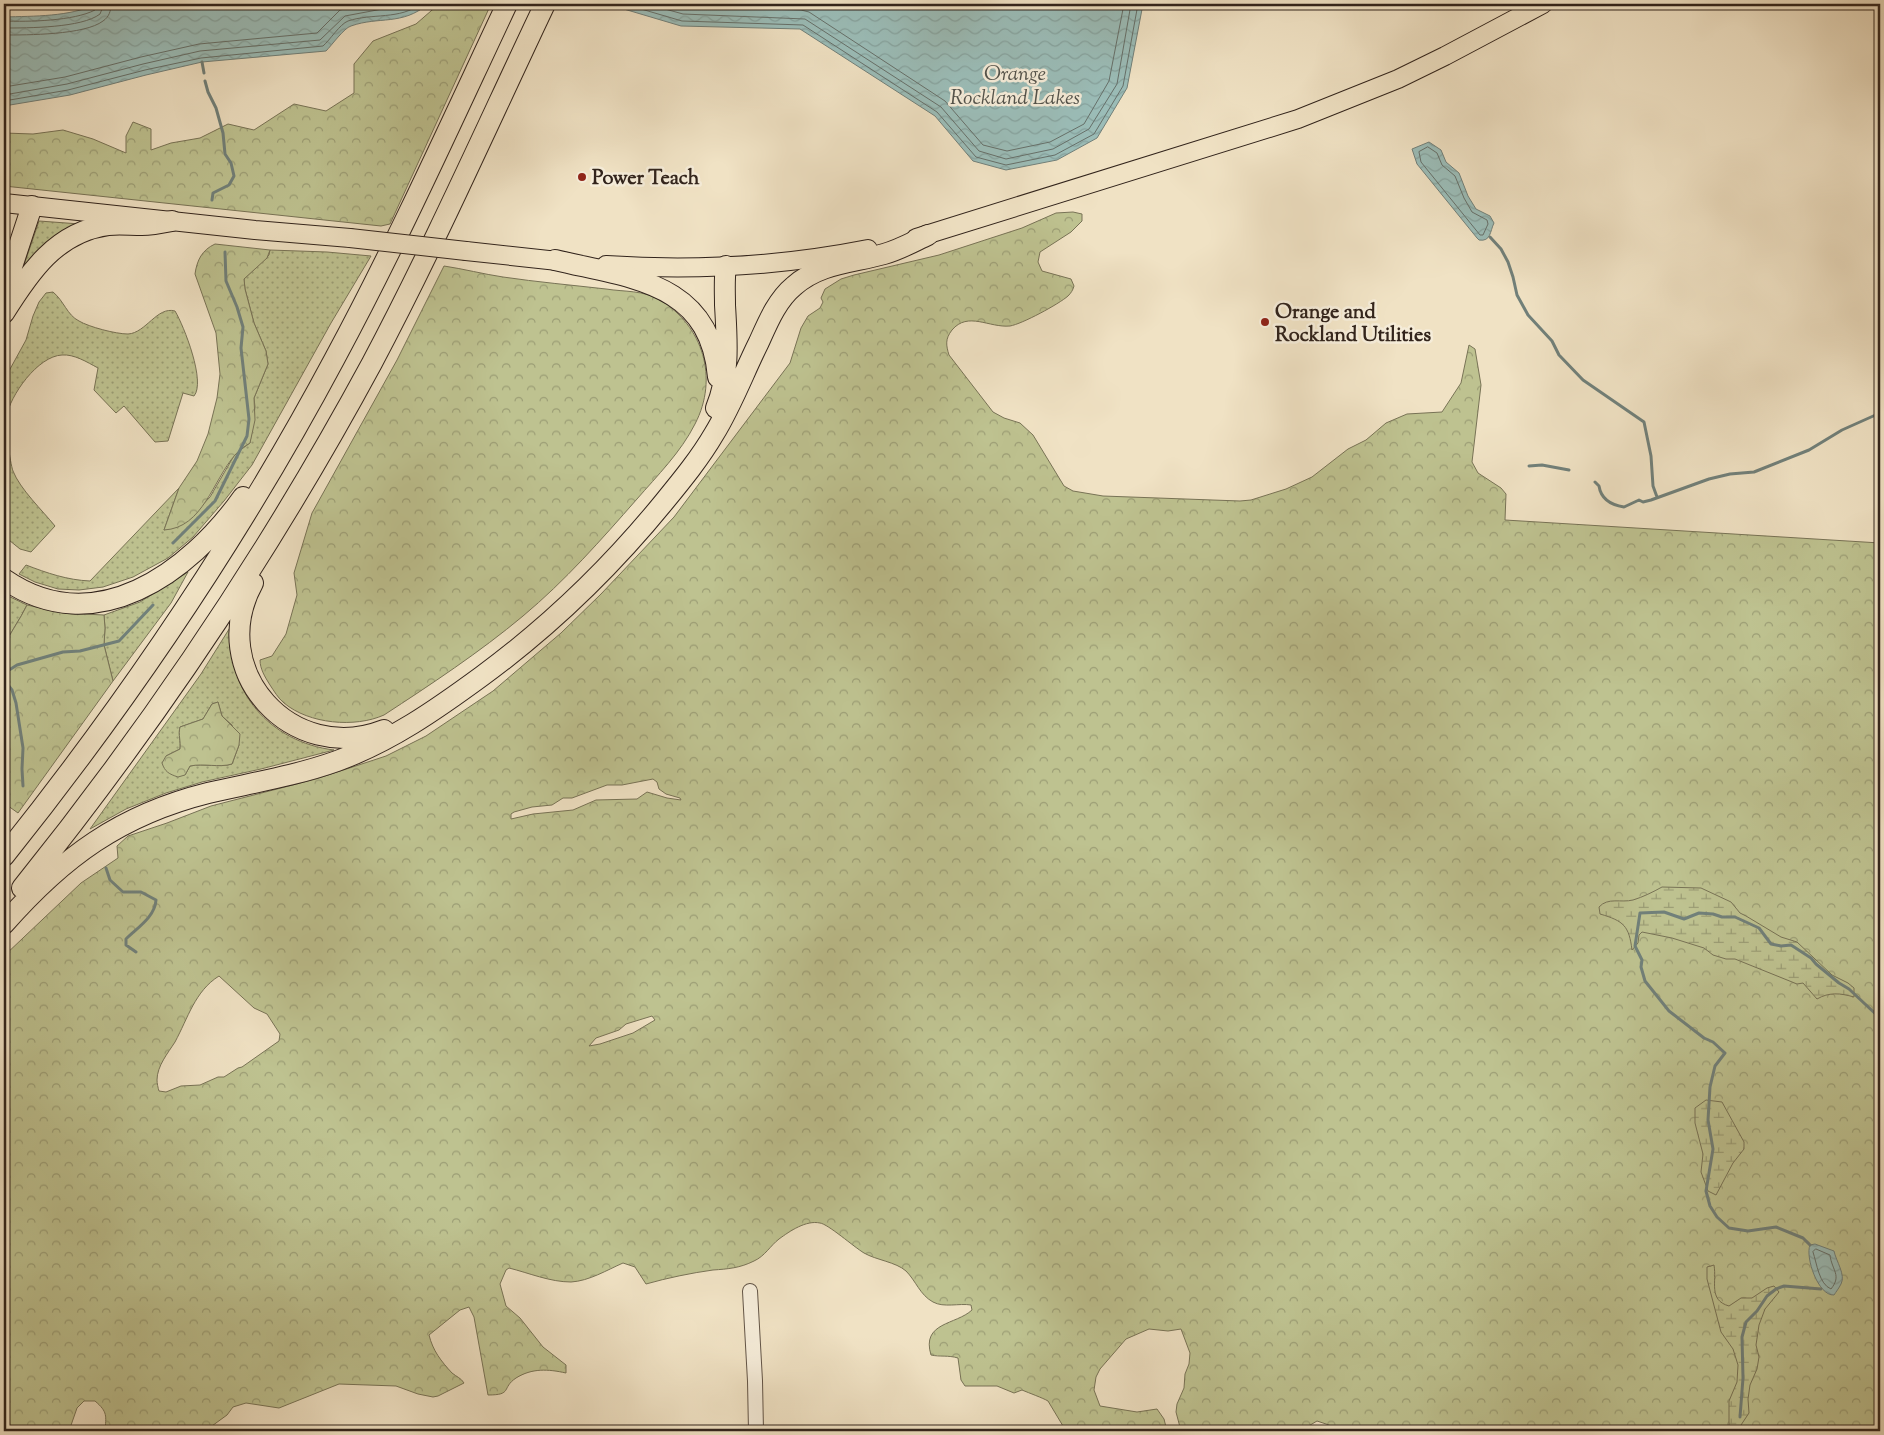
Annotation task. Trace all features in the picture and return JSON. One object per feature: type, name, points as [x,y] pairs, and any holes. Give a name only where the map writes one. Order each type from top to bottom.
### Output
[{"type":"highway","points":[[4,856],[145,668],[214,566],[303,417],[385,263],[507,4]]},
{"type":"highway","points":[[4,909],[68,830],[161,704],[229,603],[314,466],[410,289],[545,4]]},
{"type":"highway","points":[[4,266],[28,205]]},
{"type":"highway","points":[[4,291],[28,205]]},
{"type":"highway","points":[[4,313],[39,262],[66,239],[98,227],[154,224],[172,221]]},
{"type":"highway","points":[[314,466],[284,532],[249,591],[240,622],[240,645],[245,668],[256,690],[281,718],[312,734],[335,738],[356,738],[386,729],[430,702],[501,652],[549,611],[611,551],[662,493],[700,441],[723,406],[782,299],[796,284],[824,268],[886,254],[928,235]]},
{"type":"highway","points":[[554,260],[644,281],[665,290],[684,304],[698,319],[712,346],[723,406]]},
{"type":"highway","points":[[4,924],[56,870],[116,828],[150,812],[185,800],[286,776],[335,762],[357,753],[413,723],[477,679],[562,610],[633,539],[700,456],[719,426],[727,362],[724,281],[726,266]]},
{"type":"highway","points":[[4,579],[22,590],[42,598],[75,604],[107,601],[144,587],[175,567],[213,534],[241,500],[278,444],[303,417]]},
{"type":"main road","points":[[4,203],[645,268],[726,266],[785,261],[857,251],[928,235],[1298,119],[1398,79],[1543,4]]},
{"type":"street","points":[[750,1291],[756,1431]]},
{"type":"green space","points":[[439,4],[491,4],[390,224],[381,226],[4,186],[4,133],[33,134],[63,130],[93,139],[126,153],[126,136],[133,122],[151,129],[151,150],[171,143],[200,138],[228,124],[254,130],[294,104],[326,111],[354,93],[354,64],[373,41],[416,24]]},
{"type":"green space","points":[[1073,212],[1082,214],[1082,221],[1071,232],[1040,252],[1038,262],[1042,271],[1071,279],[1074,286],[1070,294],[1040,313],[1010,326],[972,321],[958,324],[948,336],[947,345],[949,355],[993,412],[1020,423],[1033,435],[1064,486],[1073,491],[1103,496],[1240,501],[1251,500],[1286,489],[1312,477],[1348,449],[1366,440],[1386,423],[1407,414],[1442,412],[1461,383],[1469,345],[1475,349],[1481,385],[1472,462],[1478,473],[1501,488],[1506,494],[1505,520],[1880,543],[1880,1431],[1339,1431],[1317,1421],[1300,1431],[1181,1431],[1176,1412],[1177,1404],[1184,1388],[1190,1353],[1181,1329],[1168,1331],[1149,1329],[1126,1339],[1100,1369],[1096,1377],[1094,1390],[1100,1406],[1137,1412],[1157,1409],[1164,1419],[1167,1431],[1066,1431],[1048,1401],[1022,1390],[1014,1393],[997,1386],[965,1386],[961,1380],[958,1358],[931,1355],[929,1344],[935,1330],[965,1315],[972,1310],[971,1305],[942,1305],[933,1302],[921,1292],[902,1268],[864,1253],[829,1227],[815,1222],[793,1230],[779,1239],[758,1259],[744,1265],[729,1269],[688,1274],[646,1284],[635,1267],[623,1263],[591,1277],[571,1282],[547,1279],[509,1268],[506,1270],[500,1284],[506,1306],[520,1318],[543,1347],[566,1365],[566,1373],[546,1370],[528,1372],[516,1378],[501,1394],[488,1395],[474,1317],[469,1307],[460,1310],[429,1335],[435,1351],[441,1360],[464,1383],[438,1396],[418,1394],[396,1386],[339,1384],[279,1408],[246,1403],[233,1407],[227,1415],[205,1431],[105,1431],[106,1418],[102,1408],[95,1401],[84,1401],[77,1408],[69,1431],[4,1431],[4,956],[81,883],[118,858],[117,846],[128,836],[211,806],[316,779],[386,756],[426,736],[493,691],[561,633],[674,517],[790,363],[801,328],[808,316],[820,308],[823,302],[821,298],[825,289],[841,279],[939,255],[1022,228],[1056,213]],"holes":[[[653,779],[657,782],[659,789],[681,800],[647,792],[637,799],[596,800],[573,810],[533,814],[511,819],[511,814],[514,812],[532,807],[552,805],[563,798],[572,798],[607,785],[622,785]],[[219,976],[254,1008],[267,1014],[280,1034],[279,1041],[224,1077],[218,1077],[200,1085],[181,1086],[166,1092],[159,1091],[157,1075],[161,1065],[198,997]],[[652,1016],[655,1020],[633,1033],[589,1046],[596,1038],[619,1030],[626,1024]]]},
{"type":"green space","points":[[39,221],[80,224],[20,277]]},
{"type":"green space","points":[[215,244],[270,250],[267,258],[244,279],[254,323],[266,351],[268,364],[254,398],[255,420],[250,443],[240,450],[227,465],[198,512],[188,521],[177,527],[164,530],[179,488],[197,461],[208,434],[217,398],[220,374],[216,333],[195,274],[201,256]]},
{"type":"green space","points":[[270,250],[371,256],[331,323],[252,465],[193,537],[168,558],[133,577],[103,587],[79,590],[58,589],[35,582],[19,574],[26,565],[65,578],[90,581],[179,488],[164,530],[192,516],[210,497],[235,454],[250,443],[255,407],[254,398],[268,364],[266,351],[254,323],[244,279],[269,255]]},
{"type":"green space","points":[[444,266],[516,279],[640,293],[660,300],[675,311],[687,324],[703,354],[706,371],[706,389],[702,407],[695,424],[676,454],[610,530],[553,589],[507,629],[437,680],[384,715],[360,722],[332,722],[306,716],[282,701],[265,676],[260,660],[272,656],[286,634],[297,595],[294,573],[312,513],[397,360]]},
{"type":"green space","points":[[53,292],[75,318],[89,326],[117,333],[134,333],[163,312],[175,311],[196,367],[197,389],[194,396],[183,393],[168,441],[155,442],[124,406],[116,413],[94,390],[98,368],[76,357],[62,355],[53,357],[35,369],[19,388],[6,418],[9,453],[16,478],[55,526],[31,552],[20,549],[4,536],[4,380],[26,340],[39,302],[46,293]]},
{"type":"green space","points":[[188,572],[171,603],[113,681],[104,645],[104,615],[140,602]]},
{"type":"green space","points":[[4,594],[27,605],[4,647]]},
{"type":"green space","points":[[27,605],[63,613],[104,615],[104,645],[113,681],[18,813],[4,803],[4,647]]},
{"type":"green space","points":[[231,626],[231,650],[236,672],[245,692],[257,710],[272,725],[290,737],[311,745],[334,750],[202,782],[166,793],[126,809],[90,829],[201,674]],"holes":[[[218,702],[222,716],[232,725],[239,745],[232,764],[222,766],[190,766],[185,775],[166,756],[180,749],[180,727],[203,719],[212,704]]]},
{"type":"green space","points":[[218,702],[222,716],[240,734],[239,745],[232,764],[222,766],[190,766],[185,775],[178,777],[172,775],[164,769],[162,763],[166,756],[180,749],[180,727],[203,719],[212,704]]},
{"type":"green space","points":[[1662,887],[1701,888],[1731,902],[1740,913],[1781,937],[1797,942],[1832,975],[1854,988],[1854,997],[1835,994],[1817,999],[1803,983],[1797,984],[1735,959],[1726,959],[1713,955],[1704,948],[1672,938],[1642,932],[1639,935],[1638,943],[1632,950],[1629,935],[1624,926],[1615,919],[1600,914],[1599,907],[1606,902],[1633,900]]},
{"type":"green space","points":[[1706,1100],[1722,1102],[1744,1142],[1744,1149],[1733,1163],[1716,1195],[1708,1191],[1701,1172],[1703,1154],[1695,1123],[1695,1108]]},
{"type":"green space","points":[[1714,1265],[1716,1295],[1722,1303],[1729,1306],[1741,1298],[1752,1298],[1767,1288],[1774,1286],[1779,1292],[1765,1309],[1759,1325],[1756,1345],[1759,1357],[1757,1369],[1750,1385],[1749,1413],[1737,1431],[1729,1431],[1729,1401],[1737,1382],[1738,1365],[1733,1349],[1721,1332],[1707,1279],[1707,1267]]},
{"type":"water","points":[[97,4],[428,4],[418,11],[400,18],[371,21],[348,27],[326,51],[202,62],[70,95],[4,106],[4,17],[63,14]]},
{"type":"water","name":"Orange Rockland Lakes","points":[[607,4],[1143,4],[1127,88],[1097,138],[1057,160],[1006,170],[973,161],[935,116],[800,29],[681,26]]},
{"type":"water","points":[[1429,142],[1441,150],[1446,162],[1459,173],[1468,196],[1476,209],[1490,216],[1494,223],[1488,238],[1479,240],[1477,238],[1417,164],[1412,149]]},
{"type":"water","points":[[1815,1244],[1834,1251],[1842,1280],[1834,1295],[1828,1294],[1823,1289],[1814,1275],[1809,1251],[1810,1245]]},
{"type":"waterway","points":[[202,62],[204,73]]},
{"type":"waterway","points":[[205,81],[216,108],[223,133],[225,154],[231,163],[234,176],[229,185],[213,193],[212,200]]},
{"type":"waterway","points":[[1490,237],[1501,249],[1508,262],[1517,295],[1528,315],[1552,341],[1559,355],[1583,380],[1644,422],[1651,456],[1653,486],[1657,497]]},
{"type":"waterway","points":[[173,543],[215,501],[247,436],[249,419],[241,348],[243,327],[226,281],[225,252]]},
{"type":"waterway","points":[[1595,482],[1607,501],[1624,507],[1639,500],[1643,502],[1651,500],[1709,479],[1730,474],[1754,472],[1809,450],[1842,430],[1880,413]]},
{"type":"waterway","points":[[1529,466],[1542,465],[1569,470]]},
{"type":"waterway","points":[[23,786],[23,748],[16,703],[12,690],[8,685],[6,672],[17,665],[63,652],[80,651],[119,641],[153,605]]},
{"type":"waterway","points":[[106,868],[110,880],[123,892],[141,892],[156,900],[149,917],[126,939],[126,945],[136,952]]},
{"type":"waterway","points":[[1810,1245],[1803,1238],[1776,1227],[1748,1231],[1729,1228],[1717,1217],[1710,1206],[1706,1191],[1713,1149],[1708,1120],[1710,1087],[1715,1066],[1725,1053],[1713,1042],[1704,1038],[1669,1011],[1645,981],[1641,967],[1642,960],[1635,946],[1640,913],[1664,912],[1684,919],[1699,913],[1735,917],[1759,928],[1771,944],[1791,945],[1811,958],[1839,983],[1849,989],[1880,1018]]},
{"type":"waterway","points":[[1740,1417],[1743,1378],[1742,1337],[1746,1322],[1757,1311],[1767,1296],[1776,1289],[1784,1286],[1821,1289]]},
{"type":"place","name":"Power Teach","points":[[582,177]]},
{"type":"place","name":"Orange and Rockland Utilities","points":[[1265,322]]}]
